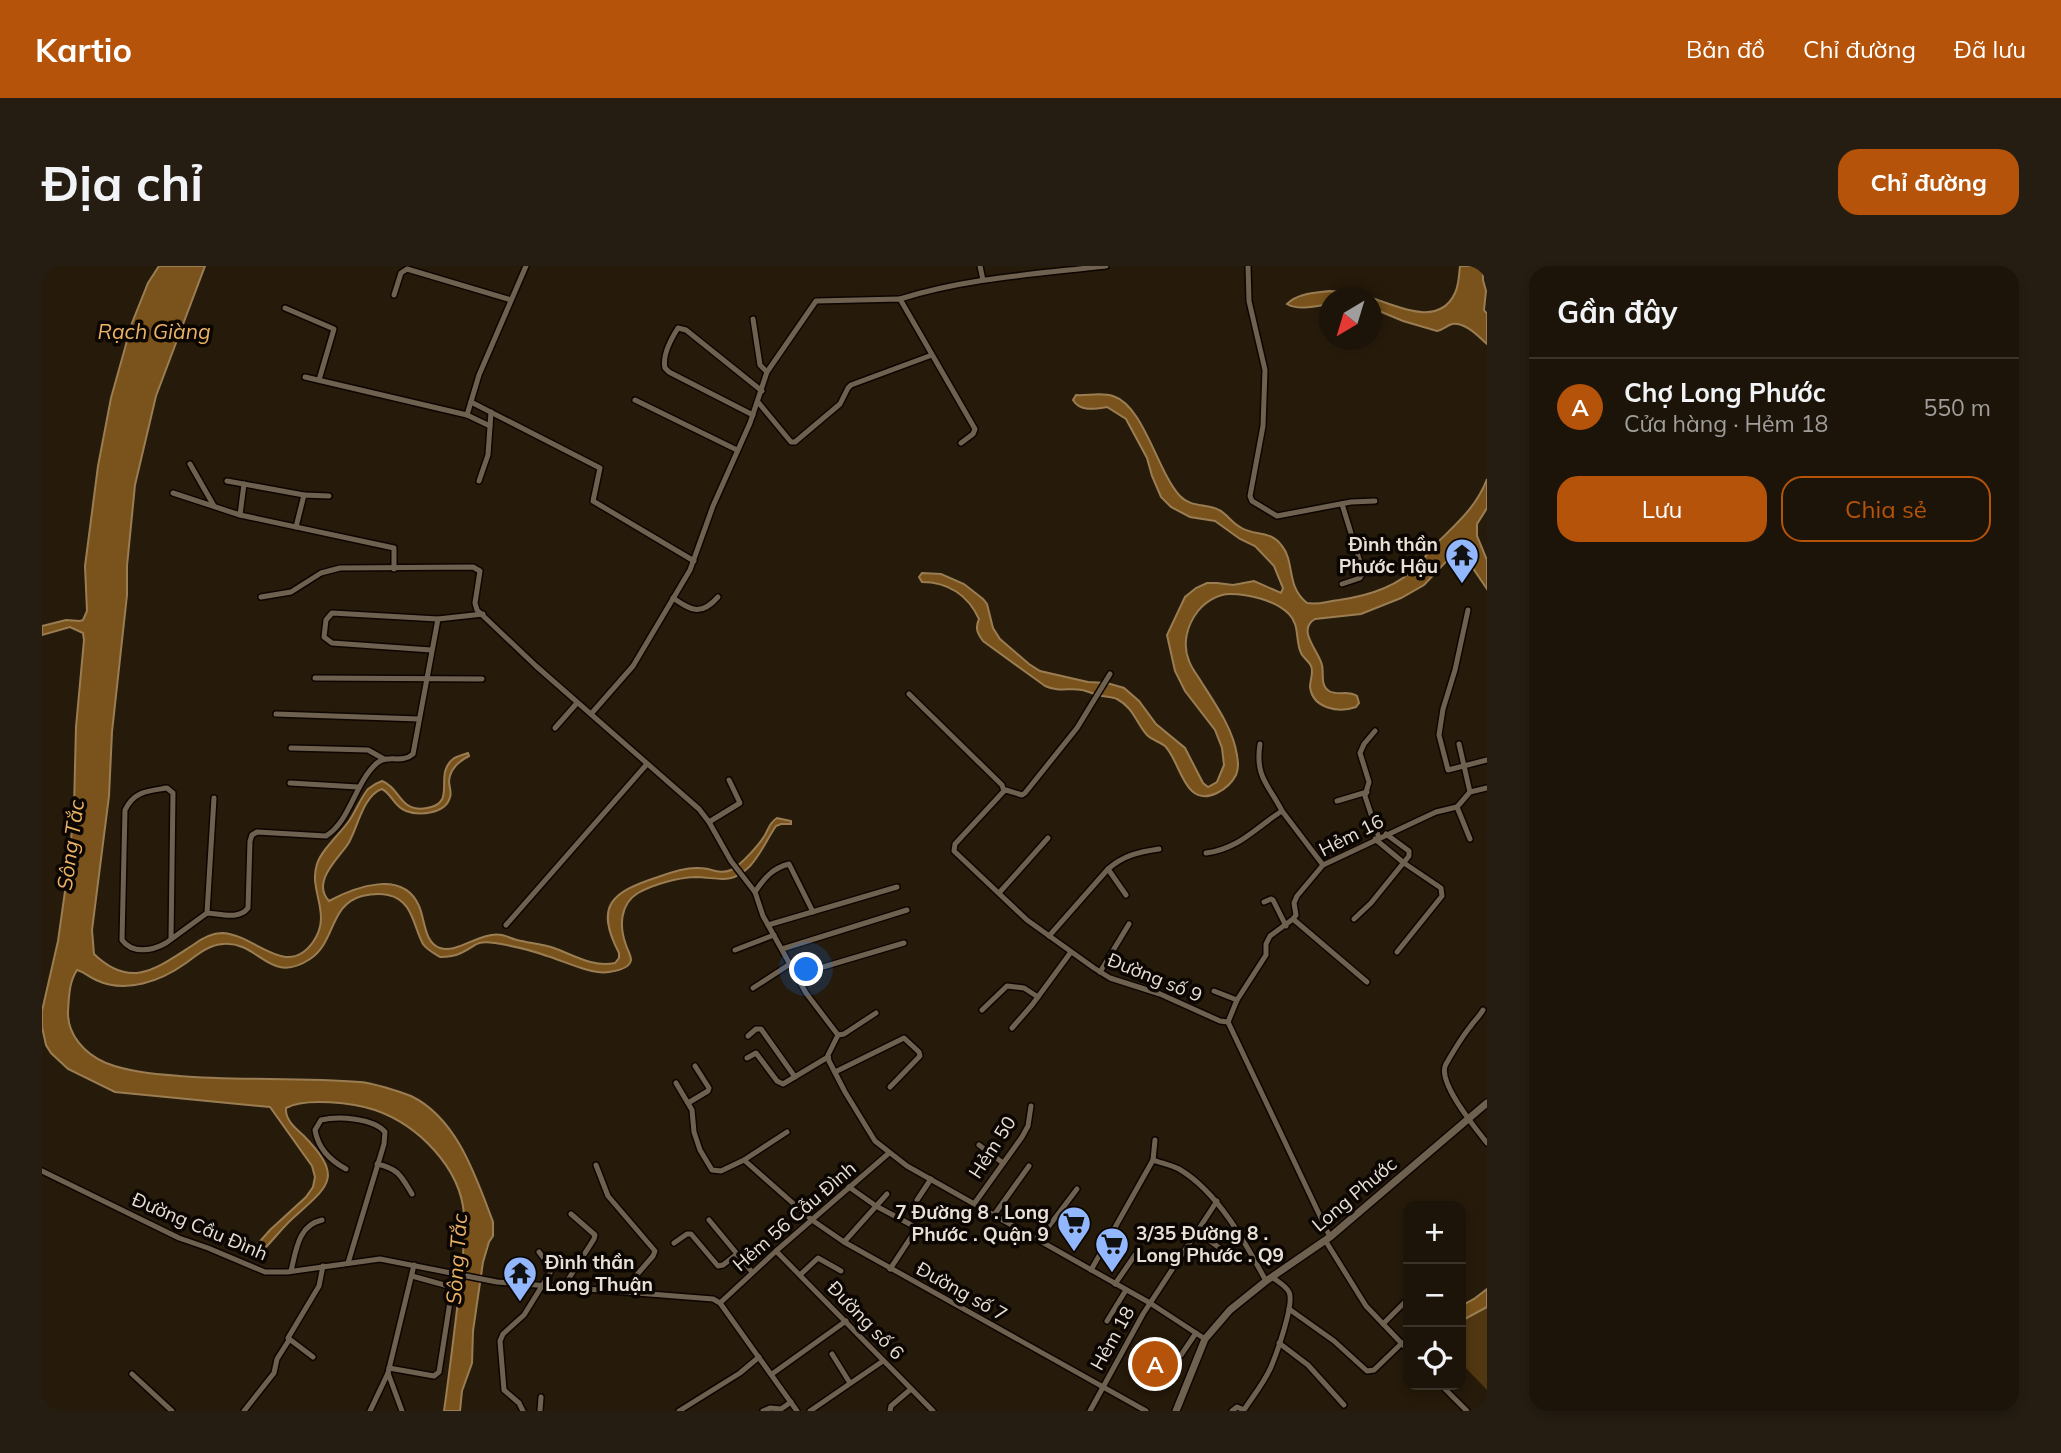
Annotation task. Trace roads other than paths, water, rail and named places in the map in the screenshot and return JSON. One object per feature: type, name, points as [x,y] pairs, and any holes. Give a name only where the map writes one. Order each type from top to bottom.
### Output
[{"type":"street","points":[[467,415],[479,375],[526,266]]},
{"type":"street","points":[[981,266],[983,281]]},
{"type":"street","points":[[591,714],[633,666],[694,561],[713,506],[753,415],[767,372],[816,301],[900,299],[983,281],[1066,268],[1106,266]]},
{"type":"street","points":[[1248,266],[1249,301],[1265,370],[1263,426],[1255,461],[1250,496],[1252,501],[1277,516],[1375,501]]},
{"type":"street","points":[[394,295],[401,273],[407,269],[511,300]]},
{"type":"street","points":[[900,299],[975,429],[973,434],[961,443]]},
{"type":"street","points":[[285,308],[334,329],[319,380]]},
{"type":"street","points":[[753,319],[760,365],[767,372]]},
{"type":"street","points":[[753,415],[665,368],[664,359],[675,332],[678,328],[686,330],[762,391]]},
{"type":"street","points":[[758,402],[791,442],[795,442],[840,404],[851,385],[932,355]]},
{"type":"street","points":[[305,377],[467,415],[490,425]]},
{"type":"street","points":[[635,400],[737,450]]},
{"type":"street","points":[[471,402],[600,468],[593,501],[694,561]]},
{"type":"street","points":[[479,481],[488,455],[491,412]]},
{"type":"street","points":[[190,464],[214,506]]},
{"type":"street","points":[[227,481],[304,495],[329,496]]},
{"type":"street","points":[[240,515],[244,484]]},
{"type":"street","points":[[173,493],[240,515],[394,548],[394,569]]},
{"type":"street","points":[[296,527],[304,495]]},
{"type":"street","points":[[1342,504],[1363,572],[1360,578],[1342,583]]},
{"type":"street","points":[[261,597],[291,593],[321,573],[340,568],[479,569],[475,603],[477,610],[536,666],[699,809],[731,861],[753,889],[768,925],[806,993],[838,1035]]},
{"type":"street","points":[[673,598],[696,609],[709,607],[718,597]]},
{"type":"street","points":[[1468,610],[1439,735],[1448,770],[1487,761]]},
{"type":"street","points":[[430,650],[332,643],[324,637],[326,620],[332,613],[438,618],[482,614]]},
{"type":"street","points":[[291,748],[368,750],[384,759],[405,759],[412,754],[438,618]]},
{"type":"street","points":[[909,694],[1002,785],[1003,791],[1022,795],[1077,728],[1108,677]]},
{"type":"street","points":[[315,678],[482,679]]},
{"type":"street","points":[[555,728],[578,702]]},
{"type":"street","points":[[276,714],[419,719]]},
{"type":"street","points":[[1375,731],[1360,752],[1369,782],[1365,796],[1377,838],[1404,863],[1441,888],[1442,896],[1397,952]]},
{"type":"street","points":[[1260,744],[1260,772],[1282,811],[1323,865]]},
{"type":"street","points":[[1459,744],[1470,792]]},
{"type":"street","points":[[171,939],[173,793],[167,788],[139,792],[128,802],[125,810],[122,940],[127,947],[136,950],[153,948],[171,939],[207,913],[238,916],[244,914],[248,908],[250,841],[253,835],[257,832],[326,836],[337,827],[358,787],[375,765],[384,759]]},
{"type":"street","points":[[506,925],[647,764]]},
{"type":"street","points":[[709,822],[740,803],[729,780]]},
{"type":"street","points":[[290,783],[358,787]]},
{"type":"street","points":[[1470,839],[1457,807],[1470,792],[1487,788]]},
{"type":"street","name":"Đường số 9","points":[[1003,791],[955,844],[954,851],[1027,920],[1100,972],[1228,1022]]},
{"type":"street","points":[[1337,801],[1367,792]]},
{"type":"street","points":[[207,913],[214,798]]},
{"type":"street","name":"Hẻm 16","points":[[1228,1022],[1237,1000],[1266,955],[1266,944],[1270,936],[1286,926],[1296,915],[1294,903],[1297,895],[1323,865],[1436,812],[1457,807]]},
{"type":"street","points":[[1206,853],[1220,851],[1238,843],[1282,811]]},
{"type":"street","points":[[1354,919],[1409,856],[1409,851],[1386,834]]},
{"type":"street","points":[[999,893],[1048,838]]},
{"type":"street","points":[[1049,936],[1108,869],[1129,855],[1159,849]]},
{"type":"street","points":[[753,889],[775,870],[789,864],[813,912]]},
{"type":"street","points":[[1108,869],[1126,895]]},
{"type":"street","points":[[768,925],[897,887]]},
{"type":"street","points":[[1264,902],[1273,900],[1286,926]]},
{"type":"street","points":[[782,949],[907,910]]},
{"type":"street","points":[[1293,919],[1367,982]]},
{"type":"street","points":[[1100,972],[1129,924]]},
{"type":"street","points":[[735,950],[774,935]]},
{"type":"street","points":[[798,978],[822,967],[904,943]]},
{"type":"street","points":[[1012,1028],[1071,951]]},
{"type":"street","points":[[753,988],[790,964]]},
{"type":"street","points":[[982,1010],[1007,986],[1024,988],[1038,997]]},
{"type":"street","points":[[1214,991],[1237,1000]]},
{"type":"street","points":[[1483,1010],[1444,1068],[1447,1082],[1468,1119],[1487,1143]]},
{"type":"street","points":[[838,1035],[845,1034],[876,1013]]},
{"type":"street","points":[[1228,1022],[1328,1238],[1366,1306],[1402,1343],[1374,1370],[1367,1371],[1334,1341],[1289,1309]]},
{"type":"street","points":[[748,1036],[755,1029],[761,1029],[795,1077]]},
{"type":"street","points":[[747,1058],[758,1055],[779,1084],[783,1084],[828,1057],[838,1035]]},
{"type":"street","points":[[835,1072],[904,1038],[920,1056],[890,1087]]},
{"type":"street","points":[[828,1057],[875,1141],[889,1153],[931,1180],[1150,1303],[1205,1339]]},
{"type":"street","points":[[688,1102],[709,1088],[695,1066]]},
{"type":"street","points":[[676,1083],[694,1114],[694,1132],[708,1167],[717,1172],[744,1160],[787,1132]]},
{"type":"street","name":"Long Phước","points":[[1175,1411],[1205,1339],[1230,1310],[1328,1238],[1487,1103]]},
{"type":"street","name":"Hẻm 50","points":[[974,1204],[1022,1137],[1028,1126],[1031,1106]]},
{"type":"street","points":[[346,1169],[323,1150],[316,1138],[315,1130],[321,1120],[333,1118],[358,1121],[384,1129],[384,1144],[348,1263]]},
{"type":"street","points":[[1091,1270],[1153,1160],[1154,1140]]},
{"type":"street","points":[[978,1145],[1003,1163]]},
{"type":"street","name":"Hẻm 56 Cẫu Đình","points":[[720,1303],[889,1153]]},
{"type":"street","name":"Đường số 7","points":[[744,1160],[812,1220],[844,1242],[1146,1411]]},
{"type":"street","points":[[1153,1160],[1178,1168],[1217,1201],[1269,1279],[1290,1293],[1289,1309],[1271,1366],[1244,1410],[1237,1407],[1232,1411]]},
{"type":"street","points":[[377,1164],[397,1172],[412,1194]]},
{"type":"street","points":[[596,1166],[608,1196],[655,1251],[623,1292]]},
{"type":"street","points":[[994,1215],[1029,1166]]},
{"type":"street","name":"Đường Cầu Đình","points":[[42,1171],[170,1234],[265,1272],[374,1259],[497,1282],[713,1299],[720,1303]]},
{"type":"street","points":[[918,1200],[931,1180]]},
{"type":"street","points":[[849,1187],[876,1206],[917,1228],[890,1269]]},
{"type":"street","points":[[1041,1241],[1077,1189]]},
{"type":"street","points":[[844,1242],[887,1194]]},
{"type":"street","name":"Hẻm 18","points":[[1090,1411],[1150,1303],[1217,1201]]},
{"type":"street","points":[[564,1286],[595,1234],[571,1214]]},
{"type":"street","points":[[291,1271],[303,1231],[312,1222],[322,1220]]},
{"type":"street","points":[[709,1220],[752,1272]]},
{"type":"street","points":[[1198,1232],[1229,1255]]},
{"type":"street","points":[[674,1242],[691,1234],[718,1266],[737,1254]]},
{"type":"street","name":"Đường số 6","points":[[776,1251],[933,1411]]},
{"type":"street","points":[[523,1411],[519,1403],[503,1390],[500,1341],[503,1334],[524,1315],[551,1271],[539,1252]]},
{"type":"street","points":[[1115,1284],[1135,1255]]},
{"type":"street","points":[[800,1275],[818,1258],[841,1271]]},
{"type":"street","points":[[370,1411],[389,1370],[414,1265]]},
{"type":"street","points":[[244,1411],[274,1373],[277,1359],[289,1340],[288,1336],[319,1286],[323,1266]]},
{"type":"street","points":[[389,1370],[434,1376],[439,1372],[452,1289],[412,1276]]},
{"type":"street","points":[[1107,1321],[1126,1290]]},
{"type":"street","points":[[720,1303],[797,1411]]},
{"type":"street","points":[[1383,1324],[1403,1304]]},
{"type":"street","points":[[772,1374],[846,1321]]},
{"type":"street","points":[[1158,1350],[1171,1356],[1181,1355],[1196,1333]]},
{"type":"street","points":[[289,1340],[313,1357]]},
{"type":"street","points":[[1279,1343],[1308,1365],[1344,1405]]},
{"type":"street","points":[[832,1354],[850,1383]]},
{"type":"street","points":[[679,1411],[740,1373],[759,1357]]},
{"type":"street","points":[[810,1411],[883,1361]]},
{"type":"street","points":[[389,1370],[402,1411]]},
{"type":"street","points":[[132,1374],[172,1411]]},
{"type":"street","points":[[890,1411],[891,1406],[911,1389]]},
{"type":"street","points":[[1445,1390],[1463,1410]]},
{"type":"street","points":[[540,1411],[541,1397]]},
{"type":"street","points":[[764,1411],[770,1408],[781,1409],[791,1402]]},
{"type":"water","name":"Rạch Giàng","points":[[159,266],[205,266],[156,396],[135,485],[127,566],[127,595],[112,732],[109,796],[92,930],[94,954],[120,971],[144,972],[168,961],[206,937],[222,933],[234,935],[281,956],[292,957],[303,953],[319,932],[321,922],[315,884],[319,858],[349,821],[368,789],[382,781],[411,807],[418,809],[436,805],[444,795],[447,765],[455,758],[468,753],[469,756],[453,769],[449,781],[450,797],[438,810],[425,813],[406,811],[382,789],[370,798],[348,844],[324,879],[324,894],[329,901],[365,887],[390,884],[412,895],[419,906],[428,936],[440,948],[454,948],[486,936],[502,935],[554,948],[599,964],[615,963],[619,953],[608,923],[608,912],[619,895],[629,888],[679,870],[731,870],[754,849],[774,820],[777,818],[791,821],[791,824],[776,826],[750,866],[736,876],[724,879],[695,877],[673,880],[651,887],[632,898],[624,909],[622,923],[631,960],[625,967],[615,971],[595,971],[528,950],[488,942],[479,943],[456,955],[440,957],[423,944],[403,902],[378,894],[362,896],[344,907],[318,952],[296,966],[284,968],[274,965],[246,949],[223,944],[208,948],[166,975],[143,984],[107,984],[77,970],[74,975],[68,1020],[74,1036],[84,1049],[106,1063],[133,1071],[179,1076],[365,1083],[411,1096],[441,1119],[463,1150],[493,1222],[493,1236],[483,1262],[473,1331],[472,1363],[462,1391],[460,1411],[444,1411],[463,1258],[464,1214],[454,1180],[445,1164],[421,1137],[391,1117],[366,1107],[317,1102],[286,1108],[291,1123],[324,1161],[328,1171],[327,1180],[316,1197],[259,1254],[254,1248],[306,1197],[313,1187],[315,1177],[312,1166],[270,1107],[115,1092],[68,1069],[46,1045],[42,1011],[58,941],[69,863],[74,807],[76,727],[84,640],[83,633],[70,627],[42,635],[42,626],[66,620],[83,620],[87,611],[85,566],[98,466],[111,398],[132,323],[148,283]]},
{"type":"water","points":[[1460,266],[1483,266],[1487,344],[1462,325],[1452,324],[1437,331],[1382,312],[1382,301],[1417,312],[1439,310],[1448,304],[1458,283]]},
{"type":"water","points":[[1319,292],[1319,305],[1297,307],[1287,304],[1291,300]]},
{"type":"water","points":[[1076,395],[1108,395],[1124,402],[1142,425],[1164,471],[1180,496],[1194,504],[1219,510],[1246,530],[1267,535],[1277,541],[1286,552],[1296,590],[1307,603],[1360,596],[1380,590],[1408,574],[1466,513],[1478,498],[1487,479],[1487,508],[1477,524],[1477,536],[1487,560],[1487,589],[1468,561],[1456,551],[1424,585],[1401,598],[1361,614],[1315,619],[1310,624],[1308,635],[1322,665],[1324,686],[1332,692],[1357,696],[1359,703],[1356,707],[1342,710],[1321,705],[1312,694],[1312,668],[1301,653],[1295,623],[1283,609],[1261,599],[1237,594],[1221,595],[1208,602],[1198,611],[1188,628],[1187,655],[1228,727],[1235,745],[1238,767],[1234,778],[1223,790],[1206,796],[1197,795],[1185,782],[1165,746],[1147,735],[1123,703],[1115,698],[1082,690],[1045,686],[983,641],[977,630],[979,619],[963,597],[949,587],[922,582],[919,577],[922,573],[941,574],[964,584],[987,604],[993,628],[1000,639],[1040,671],[1124,688],[1139,701],[1156,724],[1185,748],[1203,783],[1208,787],[1217,782],[1224,765],[1222,748],[1215,730],[1185,691],[1175,671],[1167,635],[1185,597],[1207,583],[1233,585],[1254,581],[1281,593],[1283,588],[1274,566],[1255,546],[1215,521],[1190,517],[1171,507],[1161,497],[1147,458],[1126,419],[1107,407],[1088,409],[1080,406],[1073,400]]},
{"type":"water","points":[[1487,1289],[1487,1307],[1466,1318],[1466,1303]]},
{"type":"place","name":"Đình thần Phước Hậu","points":[[1462,585]]},
{"type":"place","name":"7 Đường 8 . Long Phước . Quận 9","points":[[1074,1253]]},
{"type":"place","name":"3/35 Đường 8 . Long Phước . Q9","points":[[1112,1274]]},
{"type":"place","name":"Đình thần Long Thuận","points":[[520,1303]]},
{"type":"place","name":"Chợ Long Phước","points":[[1155,1364]]},
{"type":"water label","name":"Sông Tắc","points":[[71,845]]},
{"type":"water label","name":"Sông Tắc","points":[[457,1259]]}]
